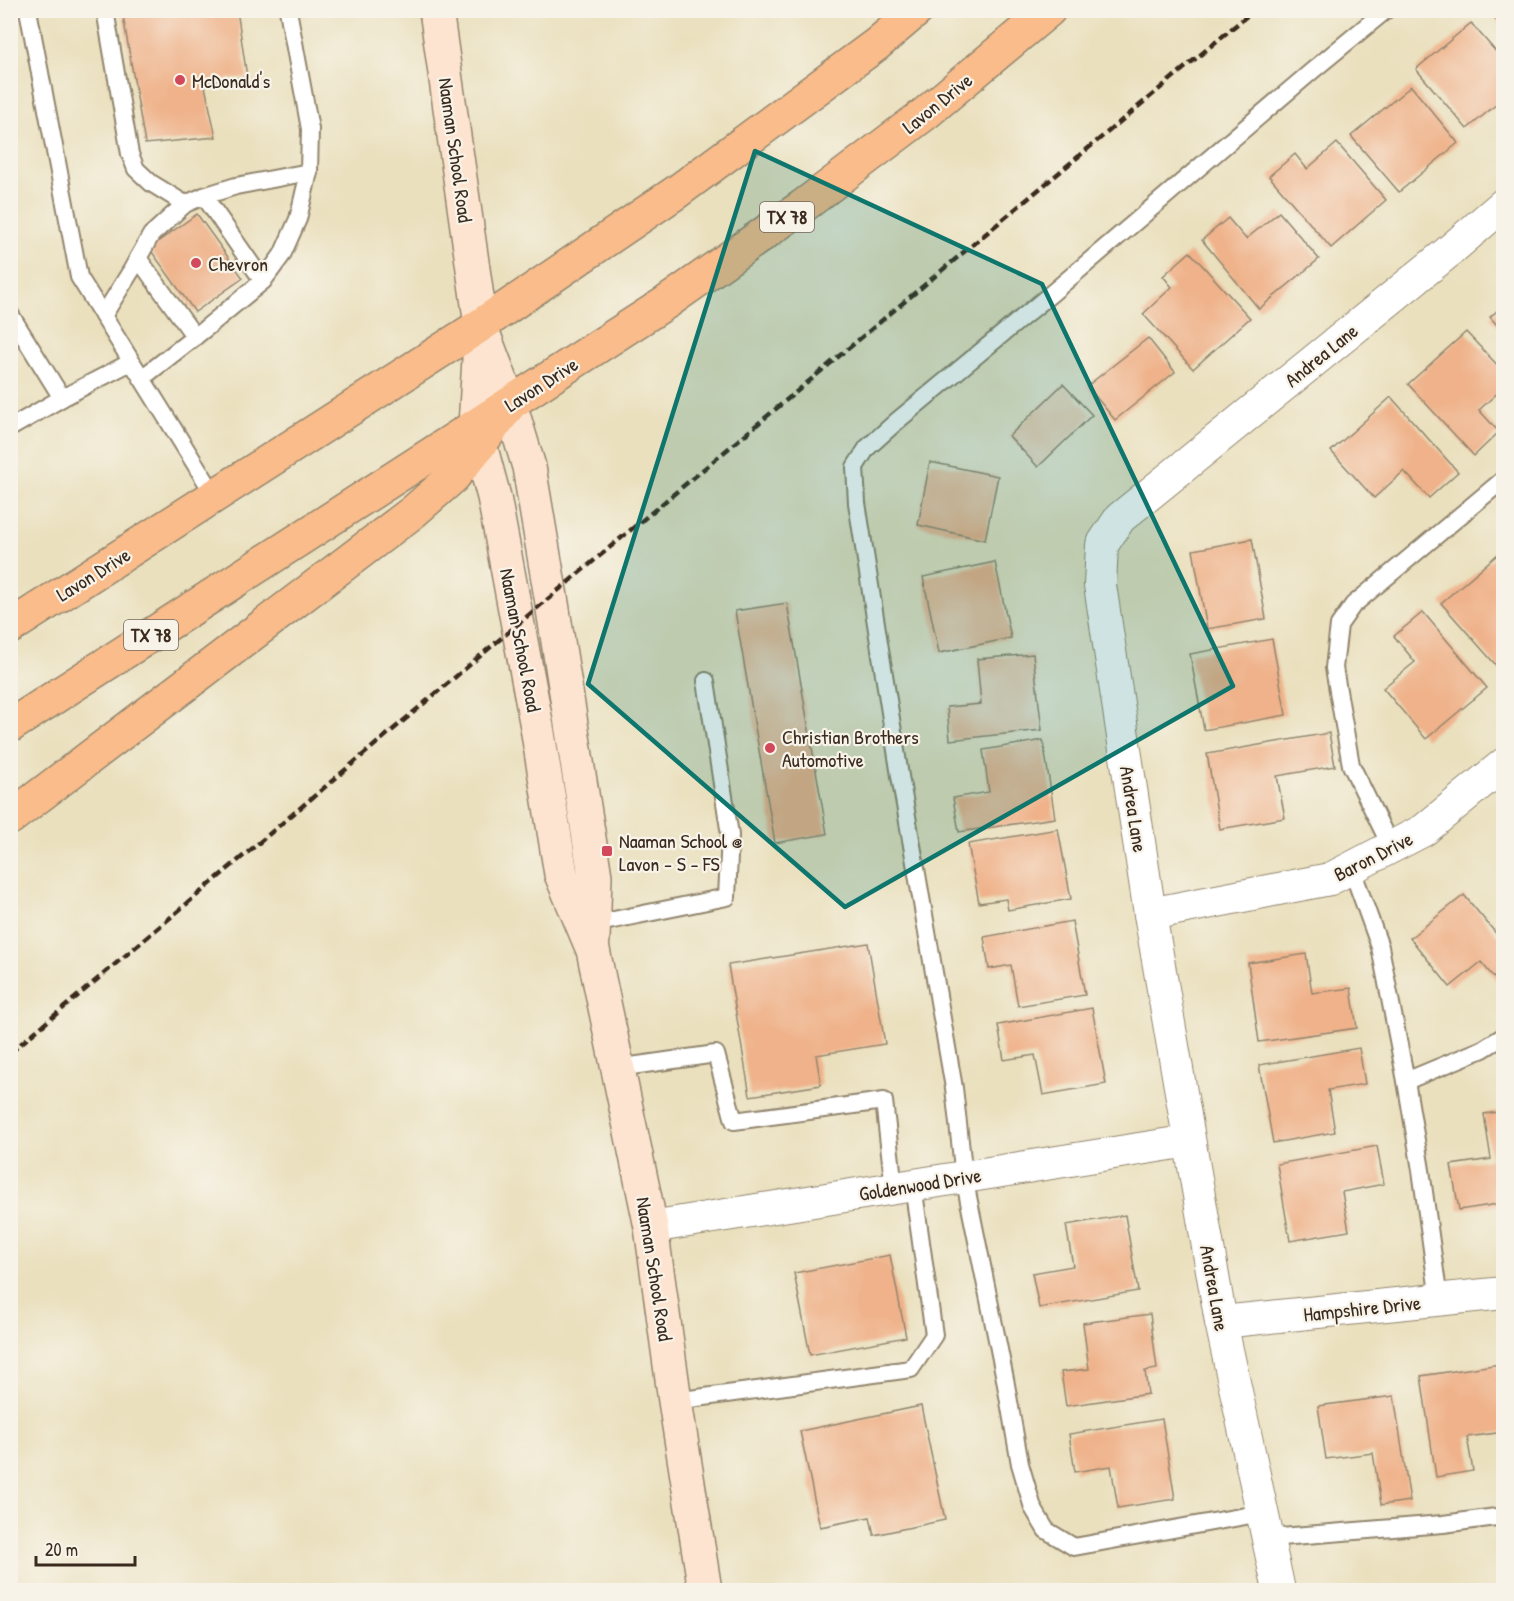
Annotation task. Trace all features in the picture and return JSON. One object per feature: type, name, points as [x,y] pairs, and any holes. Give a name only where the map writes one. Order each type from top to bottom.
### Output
[{"type":"main road","name":"Naaman School Road","points":[[436,10],[481,325],[478,435],[491,484],[522,647],[561,874],[593,937]]},
{"type":"main road","name":"Lavon Drive","points":[[10,627],[481,325],[678,191],[877,44],[917,10]]},
{"type":"main road","name":"Lavon Drive","points":[[510,404],[667,302],[803,206],[926,113],[1049,10]]},
{"type":"main road","name":"Naaman School Road","points":[[481,325],[510,404],[529,467],[595,876],[593,937],[617,1068],[651,1227],[675,1401],[705,1590]]},
{"type":"main road","points":[[10,818],[413,512],[453,477],[478,435],[510,404]]},
{"type":"main road","name":"TX 78","points":[[10,726],[478,435]]},
{"type":"street","name":"Andrea Lane","points":[[1279,1590],[1221,1322],[1150,914],[1100,585],[1102,545],[1120,518],[1447,253],[1503,204]]},
{"type":"street","name":"Baron Drive","points":[[1150,914],[1330,879],[1424,830],[1503,764]]},
{"type":"street","name":"Goldenwood Drive","points":[[651,1227],[1189,1141]]},
{"type":"street","name":"Hampshire Drive","points":[[1221,1322],[1503,1293]]},
{"type":"lane","points":[[28,10],[79,277],[214,496]]},
{"type":"lane","points":[[105,10],[130,154],[136,169],[151,183],[185,204]]},
{"type":"lane","points":[[141,378],[263,281],[282,255],[298,219],[309,172],[310,129],[288,10]]},
{"type":"lane","points":[[1386,10],[867,448],[855,467],[857,503],[900,776],[954,1088],[964,1177],[1020,1464],[1033,1508],[1046,1530],[1074,1547],[1265,1525],[1443,1524],[1503,1516]]},
{"type":"lane","points":[[103,316],[151,235],[185,204],[236,186],[309,172]]},
{"type":"lane","points":[[204,196],[226,241],[263,281]]},
{"type":"lane","points":[[138,258],[166,285],[195,337]]},
{"type":"lane","points":[[10,314],[62,398]]},
{"type":"lane","points":[[10,429],[62,398],[131,362]]},
{"type":"lane","points":[[1391,847],[1351,765],[1334,668],[1339,625],[1353,605],[1503,479]]},
{"type":"lane","points":[[593,937],[727,897],[730,835],[706,681]]},
{"type":"lane","points":[[1351,867],[1380,947],[1423,1182],[1439,1300]]},
{"type":"lane","points":[[1406,1081],[1483,1049],[1503,1036]]},
{"type":"lane","points":[[617,1068],[716,1054],[734,1121],[884,1101],[934,1335],[911,1369],[675,1401]]},
{"type":"highlighted area","points":[[755,151],[1042,284],[1233,686],[845,907],[588,684]]},
{"type":"building","name":"McDonald's","points":[[122,10],[237,10],[247,77],[204,82],[216,137],[145,144]]},
{"type":"building","points":[[1488,10],[1504,10],[1504,29]]},
{"type":"building","points":[[1471,23],[1504,61],[1504,98],[1467,129],[1416,69]]},
{"type":"building","points":[[1411,86],[1458,143],[1399,192],[1351,136]]},
{"type":"building","points":[[1337,143],[1386,200],[1331,248],[1269,176],[1295,154],[1307,169]]},
{"type":"building","points":[[1279,212],[1319,259],[1259,309],[1202,240],[1228,218],[1246,239]]},
{"type":"building","name":"Chevron","points":[[197,214],[243,278],[195,312],[149,248]]},
{"type":"building","points":[[1190,252],[1250,318],[1193,369],[1143,314],[1172,287],[1163,276]]},
{"type":"building","points":[[1504,305],[1504,333],[1490,317]]},
{"type":"building","points":[[1466,332],[1504,372],[1504,387],[1479,410],[1499,432],[1474,456],[1408,384]]},
{"type":"building","points":[[1148,338],[1175,372],[1115,420],[1087,386]]},
{"type":"building","points":[[1063,384],[1092,415],[1038,467],[1009,436]]},
{"type":"building","points":[[1391,397],[1458,472],[1429,498],[1404,471],[1374,498],[1331,451]]},
{"type":"building","points":[[930,462],[998,476],[985,540],[918,525]]},
{"type":"building","points":[[1252,539],[1266,619],[1207,629],[1193,550]]},
{"type":"building","points":[[1504,549],[1504,670],[1502,672],[1441,603]]},
{"type":"building","points":[[995,562],[1011,638],[939,653],[923,577]]},
{"type":"building","points":[[787,603],[827,834],[775,843],[735,611]]},
{"type":"building","points":[[1423,612],[1487,688],[1426,739],[1383,688],[1415,662],[1394,636]]},
{"type":"building","points":[[1272,639],[1286,715],[1204,730],[1190,654]]},
{"type":"building","points":[[1033,654],[1042,730],[950,740],[947,707],[981,704],[977,659]]},
{"type":"building","points":[[1329,733],[1335,766],[1277,776],[1285,818],[1220,829],[1207,754]]},
{"type":"building","points":[[1043,740],[1055,818],[959,832],[953,798],[989,792],[983,750]]},
{"type":"building","points":[[1058,829],[1071,899],[1008,910],[1006,899],[979,903],[968,844]]},
{"type":"building","points":[[1464,895],[1504,943],[1504,990],[1481,962],[1450,987],[1410,938]]},
{"type":"building","points":[[1072,921],[1085,995],[1018,1006],[1011,965],[989,969],[984,937]]},
{"type":"building","points":[[868,943],[885,1044],[816,1055],[821,1085],[750,1096],[728,965]]},
{"type":"building","points":[[1306,954],[1312,993],[1351,988],[1357,1028],[1259,1042],[1248,963]]},
{"type":"building","points":[[1092,1008],[1106,1084],[1043,1095],[1035,1055],[1004,1060],[998,1025]]},
{"type":"building","points":[[1359,1048],[1365,1084],[1328,1090],[1335,1132],[1273,1143],[1259,1065]]},
{"type":"building","points":[[1504,1111],[1504,1203],[1459,1210],[1451,1165],[1491,1159],[1484,1114]]},
{"type":"building","points":[[1377,1146],[1384,1184],[1342,1192],[1349,1231],[1290,1241],[1277,1164]]},
{"type":"building","points":[[1125,1215],[1138,1291],[1039,1308],[1032,1273],[1073,1266],[1066,1225]]},
{"type":"building","points":[[890,1255],[906,1337],[810,1355],[794,1273]]},
{"type":"building","points":[[1150,1314],[1157,1369],[1145,1371],[1148,1394],[1066,1406],[1061,1372],[1089,1369],[1083,1323]]},
{"type":"building","points":[[1500,1364],[1504,1389],[1504,1432],[1467,1437],[1473,1471],[1436,1477],[1421,1376]]},
{"type":"building","points":[[1394,1396],[1410,1501],[1381,1505],[1373,1453],[1326,1459],[1318,1406]]},
{"type":"building","points":[[921,1406],[945,1520],[874,1535],[870,1517],[820,1527],[800,1431]]},
{"type":"building","points":[[1162,1419],[1175,1499],[1118,1508],[1111,1466],[1075,1472],[1069,1434]]},
{"type":"railway","points":[[10,1053],[518,624],[1254,10]]},
{"type":"place","name":"McDonald's","points":[[180,80]]},
{"type":"place","name":"Chevron","points":[[196,263]]},
{"type":"place","name":"Christian Brothers Automotive","points":[[770,748]]},
{"type":"place","name":"Naaman School @ Lavon - S - FS","points":[[607,851]]}]
